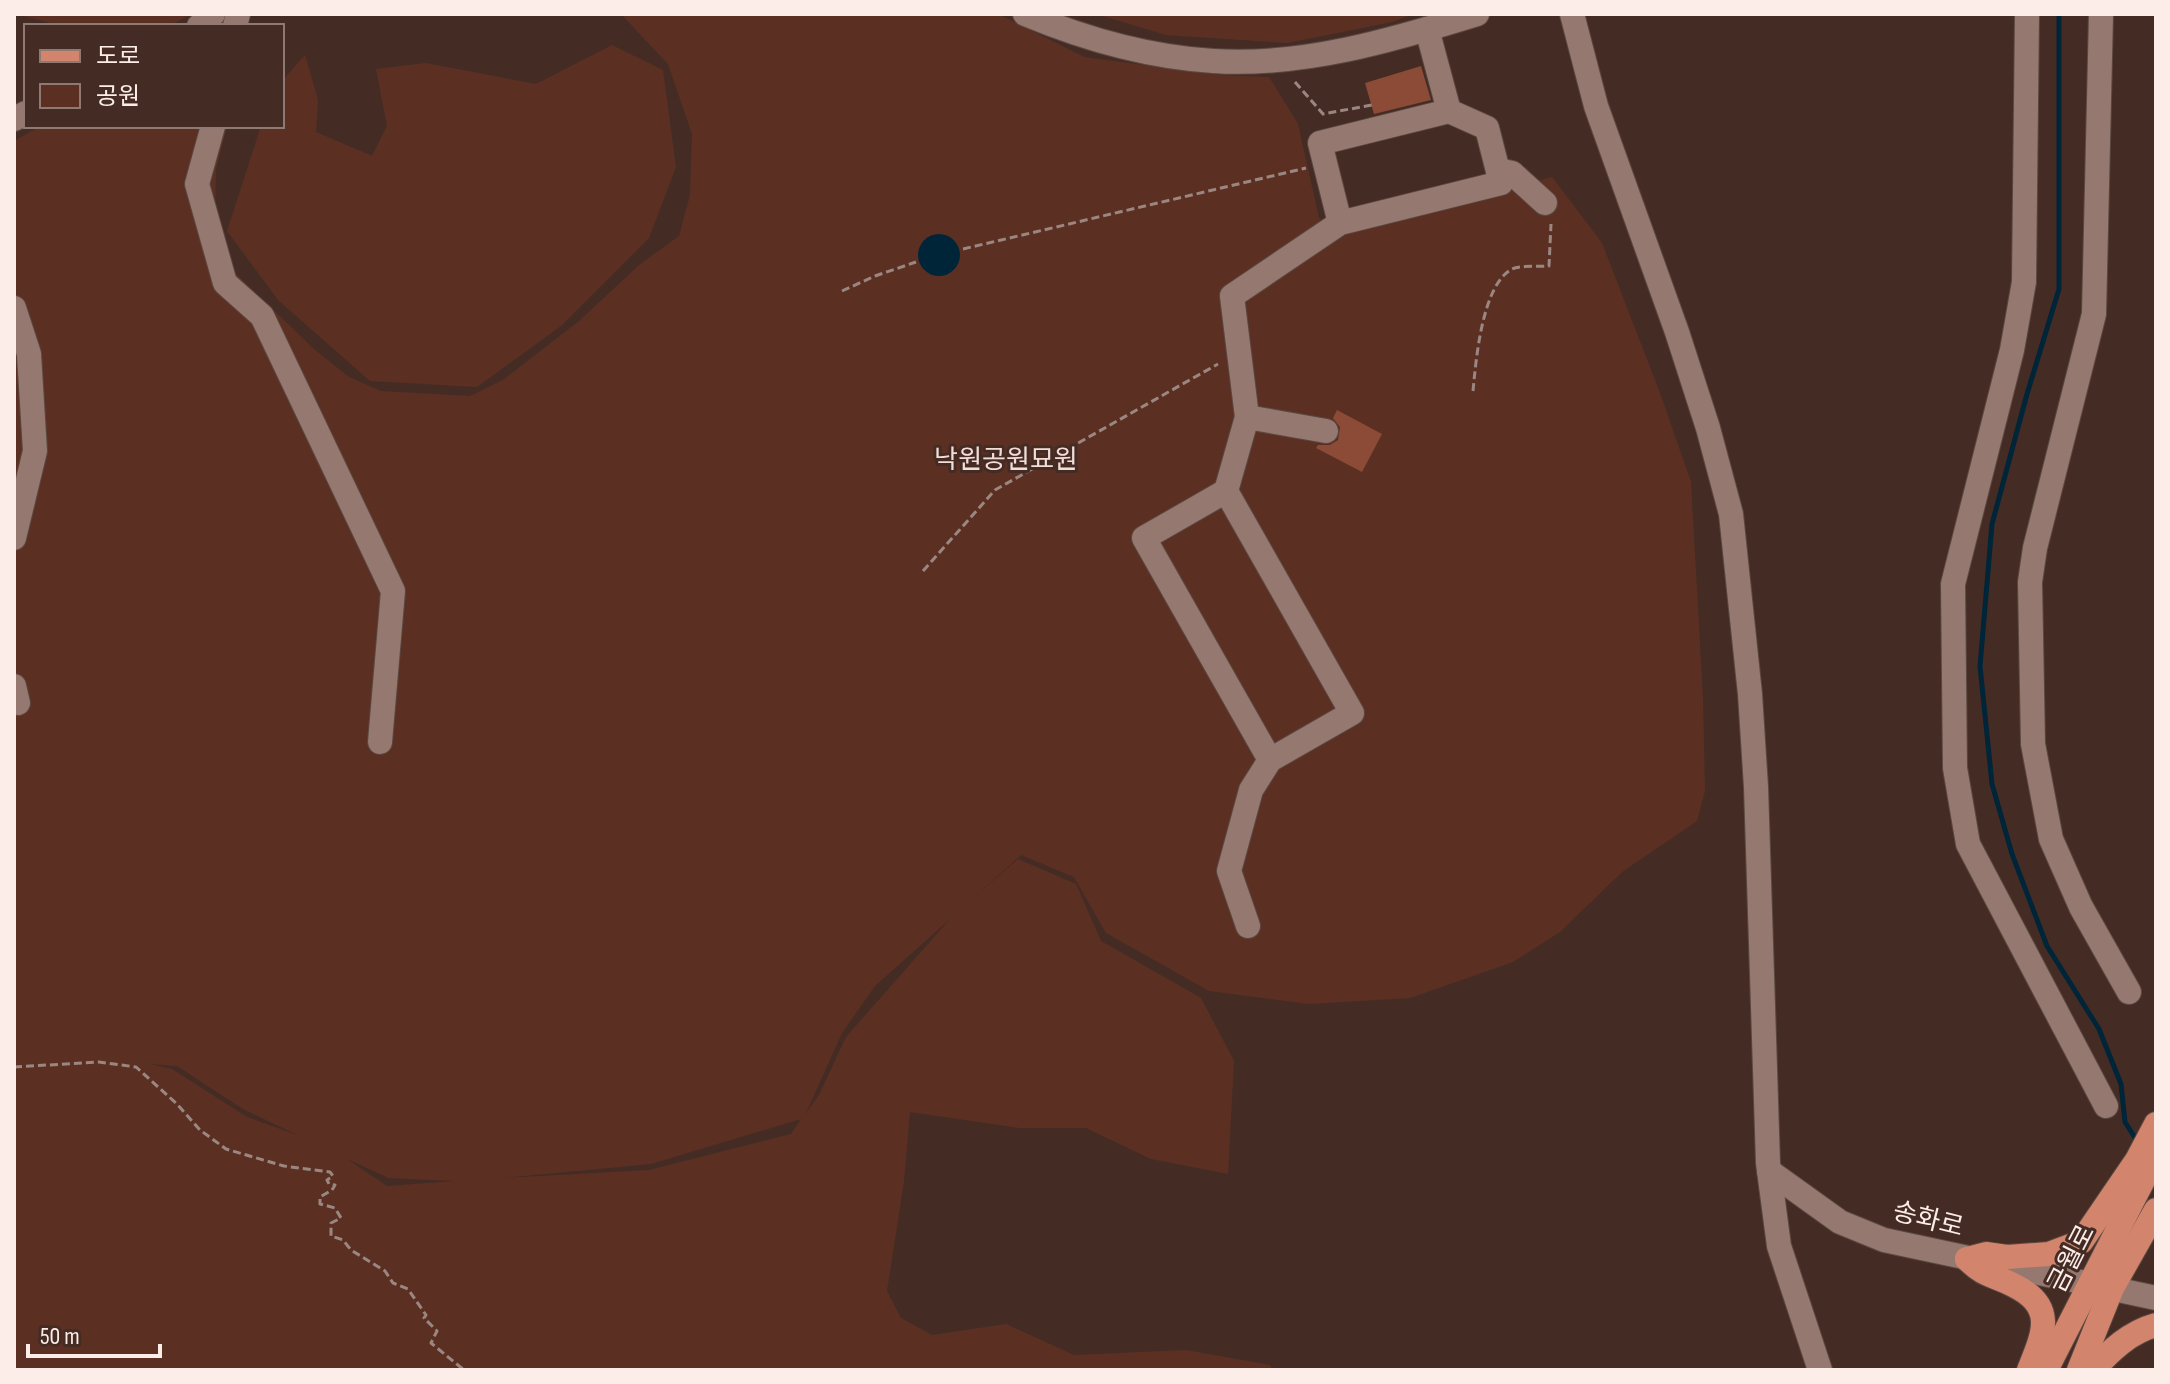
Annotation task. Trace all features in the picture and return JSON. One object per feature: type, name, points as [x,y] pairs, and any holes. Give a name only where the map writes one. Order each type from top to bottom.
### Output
[{"type":"main road","points":[[1967,1259],[1986,1254],[2007,1257],[2049,1254],[2081,1242],[2147,1163],[2156,1124]]},
{"type":"main road","name":"금월로","points":[[2079,1370],[2101,1286],[2147,1163]]},
{"type":"main road","name":"금월로","points":[[2046,1370],[2156,1210]]},
{"type":"main road","points":[[1967,1259],[1982,1274],[2015,1286],[2036,1301],[2045,1325],[2029,1370]]},
{"type":"main road","points":[[2093,1370],[2139,1330],[2156,1325]]},
{"type":"street","points":[[1025,14],[1085,38],[1151,53],[1214,61],[1270,61],[1324,53],[1477,14]]},
{"type":"street","points":[[1572,14],[1596,106],[1677,332],[1708,428],[1731,514],[1755,771],[1769,1171],[1779,1246],[1820,1370]]},
{"type":"street","points":[[2027,14],[2024,282],[2012,350],[1953,584],[1955,768],[1968,844],[2106,1106]]},
{"type":"street","points":[[2101,14],[2094,314],[2035,548],[2030,582],[2033,744],[2051,839],[2081,907],[2129,992]]},
{"type":"street","points":[[1427,29],[1449,111]]},
{"type":"street","points":[[1270,760],[1144,538],[1226,491],[1247,417],[1232,296],[1340,223],[1501,183],[1487,128],[1449,111],[1320,143],[1340,223]]},
{"type":"street","points":[[212,128],[197,184],[225,283],[262,316],[393,591],[380,742]]},
{"type":"street","points":[[1498,170],[1512,173],[1545,203]]},
{"type":"street","points":[[14,308],[29,354],[35,451],[14,538]]},
{"type":"street","points":[[1247,417],[1326,431]]},
{"type":"street","points":[[1226,491],[1352,713],[1270,760],[1251,790],[1229,871],[1248,926]]},
{"type":"street","name":"송화로","points":[[1769,1171],[1840,1222],[1884,1240],[2156,1298]]},
{"type":"path","points":[[1295,82],[1323,114],[1372,105]]},
{"type":"path","points":[[963,249],[1325,164]]},
{"type":"path","points":[[1473,391],[1477,350],[1494,286],[1513,268],[1549,266],[1551,220],[1545,203]]},
{"type":"path","points":[[842,291],[916,262]]},
{"type":"path","points":[[923,571],[995,490],[1239,352]]},
{"type":"path","points":[[14,1067],[99,1062],[136,1067],[200,1130],[226,1149],[284,1166],[330,1172],[333,1176],[327,1180],[335,1185],[320,1197],[320,1204],[335,1208],[341,1218],[331,1223],[331,1236],[343,1240],[351,1250],[385,1271],[393,1283],[408,1289],[426,1315],[424,1318],[436,1327],[431,1343],[464,1370]]},
{"type":"green space","points":[[16,14],[192,14],[173,24],[54,24]]},
{"type":"green space","name":"낙원공원묘원","points":[[621,14],[998,14],[1084,57],[1219,75],[1269,77],[1298,124],[1319,218],[1340,235],[1552,177],[1602,243],[1691,482],[1705,791],[1697,821],[1622,872],[1560,932],[1513,962],[1410,998],[1309,1004],[1209,991],[1106,933],[1074,877],[1021,855],[971,900],[1018,859],[1076,884],[1101,941],[1201,998],[1234,1061],[1228,1174],[1151,1159],[1086,1128],[1019,1128],[910,1112],[904,1181],[887,1291],[901,1318],[932,1335],[1006,1324],[1074,1355],[1186,1350],[1270,1365],[1273,1370],[14,1370],[14,141],[37,128],[226,128],[216,169],[215,217],[234,272],[315,350],[349,377],[381,391],[470,396],[503,380],[579,321],[639,265],[679,236],[690,195],[692,134],[668,64]],"holes":[[[950,919],[846,1037],[819,1095],[806,1113],[842,1033],[875,986]],[[149,1064],[177,1066],[243,1109],[297,1135],[247,1117],[172,1069]],[[801,1119],[791,1134],[649,1170],[504,1178],[651,1164]],[[347,1159],[389,1178],[455,1181],[387,1186]]]},
{"type":"green space","points":[[1096,14],[1413,14],[1392,22],[1287,43],[1166,35]]},
{"type":"green space","points":[[612,45],[663,70],[676,167],[649,238],[561,326],[477,387],[370,381],[278,300],[227,231],[260,128],[284,128],[284,79],[305,55],[318,100],[316,132],[372,156],[387,126],[376,69],[426,63],[536,84]]},
{"type":"water","points":[[939,234],[954,240],[960,255],[954,270],[939,276],[924,270],[918,255],[924,240]]},
{"type":"building","points":[[1421,66],[1431,100],[1374,114],[1365,83]]},
{"type":"building","points":[[1337,410],[1382,434],[1362,472],[1316,448],[1338,440],[1340,427],[1333,418]]},
{"type":"waterway","points":[[2059,14],[2059,289],[1992,524],[1980,666],[1992,784],[2012,854],[2047,946],[2099,1029],[2121,1084],[2125,1122],[2137,1141]]}]
